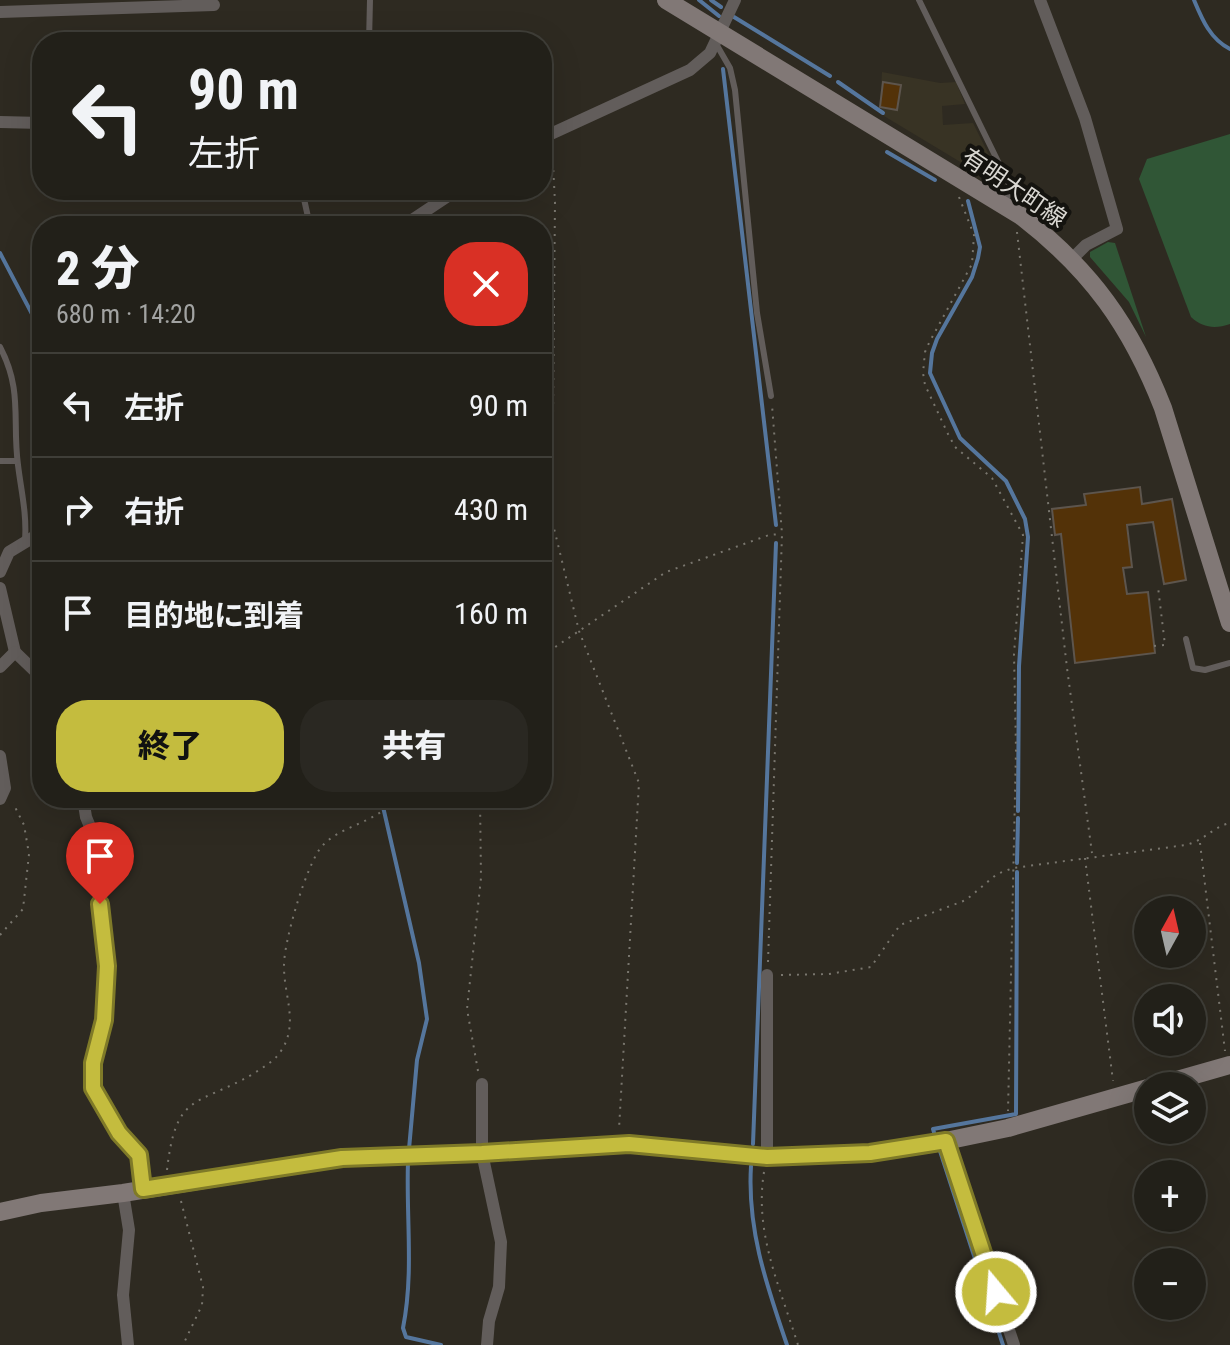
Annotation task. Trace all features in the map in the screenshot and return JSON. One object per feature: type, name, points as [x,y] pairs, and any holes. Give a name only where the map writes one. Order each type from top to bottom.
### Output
[{"type":"street","name":"有明大町線","points":[[666,0],[717,38],[1003,205],[1034,226],[1072,259],[1117,314],[1151,376],[1230,623]]},
{"type":"street","points":[[552,133],[690,70],[706,59],[735,0]]},
{"type":"street","points":[[1040,0],[1085,118],[1117,229],[1086,245],[1072,259]]},
{"type":"street","points":[[0,12],[214,5]]},
{"type":"street","points":[[0,122],[32,123]]},
{"type":"street","points":[[418,216],[442,200]]},
{"type":"street","points":[[0,572],[9,552],[32,537]]},
{"type":"street","points":[[0,588],[15,652],[32,668]]},
{"type":"street","points":[[0,667],[15,652]]},
{"type":"street","points":[[0,756],[2,794]]},
{"type":"street","points":[[85,808],[102,856],[104,875],[100,904],[107,966],[104,1020],[93,1063],[93,1088],[119,1133],[139,1155],[143,1189]]},
{"type":"street","points":[[767,975],[767,1157]]},
{"type":"street","points":[[1206,1072],[1228,1066]]},
{"type":"street","points":[[482,1084],[482,1153],[501,1242],[499,1287],[489,1321],[487,1345]]},
{"type":"street","points":[[0,1212],[41,1203],[342,1158],[619,1145],[767,1157],[870,1153],[1008,1128],[1134,1092]]},
{"type":"street","points":[[946,1141],[1014,1345]]},
{"type":"street","points":[[123,1193],[129,1230],[123,1295],[128,1345]]},
{"type":"lane","points":[[369,32],[370,0]]},
{"type":"lane","points":[[919,0],[1009,184],[1009,193],[1003,205]]},
{"type":"lane","points":[[717,38],[730,68],[735,90],[757,313],[771,396]]},
{"type":"lane","points":[[0,347],[10,369],[18,410],[17,461],[26,521],[25,540]]},
{"type":"lane","points":[[0,461],[17,461]]},
{"type":"lane","points":[[1186,639],[1193,668],[1205,670],[1230,663]]},
{"type":"path","points":[[552,177],[555,202],[552,520],[579,631],[639,783],[619,1145]]},
{"type":"path","points":[[965,209],[974,235],[972,264],[925,352],[923,373],[932,402],[955,447],[992,478],[1023,535],[1014,654],[1016,749],[1008,1128]]},
{"type":"path","points":[[1017,246],[1092,855]]},
{"type":"path","points":[[771,396],[782,534],[767,975],[829,974],[871,967],[900,925],[966,900],[997,874],[1013,868],[1200,841],[1221,825],[1230,823]]},
{"type":"path","points":[[552,649],[666,572],[769,535],[782,534]]},
{"type":"path","points":[[1154,646],[1165,645],[1158,587]]},
{"type":"path","points":[[0,935],[23,909],[29,854],[24,825],[2,794]]},
{"type":"path","points":[[183,1345],[202,1305],[203,1287],[184,1209],[167,1169],[175,1125],[192,1102],[272,1063],[283,1050],[291,1012],[284,971],[284,949],[315,855],[332,837],[364,823],[385,808]]},
{"type":"path","points":[[480,808],[481,878],[467,1009],[482,1084]]},
{"type":"path","points":[[1200,841],[1228,1066]]},
{"type":"path","points":[[1085,856],[1115,1098]]},
{"type":"path","points":[[767,1157],[761,1192],[763,1233],[798,1345]]},
{"type":"shaded area","points":[[882,72],[940,83],[956,82],[965,104],[942,106],[943,125],[973,123],[997,171],[987,178],[884,116],[880,107]]},
{"type":"green space","points":[[1230,134],[1230,324],[1219,327],[1200,323],[1191,317],[1139,179],[1147,159]]},
{"type":"green space","points":[[1108,242],[1115,243],[1146,337],[1129,302],[1090,257],[1090,252]]},
{"type":"building","points":[[883,82],[901,85],[897,110],[880,107]]},
{"type":"building","points":[[1140,487],[1142,504],[1172,499],[1186,580],[1164,584],[1153,522],[1127,525],[1132,567],[1123,568],[1127,594],[1148,592],[1155,653],[1075,663],[1061,534],[1055,535],[1052,509],[1086,505],[1084,494]]},
{"type":"waterway","points":[[699,0],[719,16]]},
{"type":"waterway","points":[[711,0],[721,7]]},
{"type":"waterway","points":[[1194,0],[1212,34],[1230,49]]},
{"type":"waterway","points":[[734,17],[830,76]]},
{"type":"waterway","points":[[723,69],[776,525]]},
{"type":"waterway","points":[[838,82],[883,113]]},
{"type":"waterway","points":[[887,152],[935,180]]},
{"type":"waterway","points":[[968,201],[980,247],[978,258],[972,277],[937,339],[930,373],[960,438],[1006,481],[1025,519],[1028,537],[1019,666],[1018,811]]},
{"type":"waterway","points":[[0,253],[32,314]]},
{"type":"waterway","points":[[753,1144],[776,543]]},
{"type":"waterway","points":[[383,808],[419,963],[427,1019],[417,1060],[409,1149]]},
{"type":"waterway","points":[[1017,863],[1018,818]]},
{"type":"waterway","points":[[935,1136],[933,1129],[1016,1114],[1017,872]]},
{"type":"waterway","points":[[939,1148],[1003,1345]]},
{"type":"waterway","points":[[408,1162],[409,1266],[403,1328],[406,1337],[441,1345]]},
{"type":"waterway","points":[[751,1166],[755,1235],[787,1345]]},
{"type":"route","points":[[100,904],[107,966],[104,1020],[93,1063],[93,1088],[119,1133],[139,1155],[143,1189],[342,1158],[629,1144],[767,1157],[870,1153],[946,1141],[996,1292]]}]
